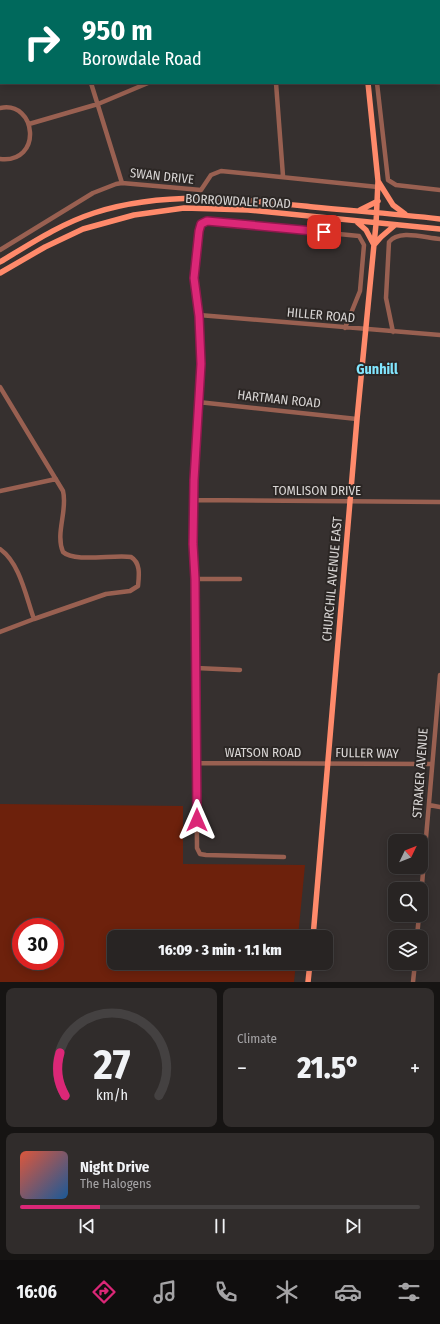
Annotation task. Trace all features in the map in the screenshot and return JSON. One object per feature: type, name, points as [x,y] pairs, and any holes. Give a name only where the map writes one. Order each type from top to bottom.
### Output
[{"type":"main road","name":"CHURCHIL AVENUE EAST","points":[[314,930],[357,419],[378,201],[378,184],[368,84]]},
{"type":"main road","points":[[378,184],[393,205],[407,215]]},
{"type":"main road","name":"BORROWDALE ROAD","points":[[0,262],[49,233],[83,217],[116,207],[162,199],[224,198],[440,218]]},
{"type":"main road","points":[[358,211],[378,201]]},
{"type":"main road","name":"BORROWDALE ROAD","points":[[0,273],[45,247],[84,229],[134,215],[165,210],[195,207],[227,209],[395,226],[440,229]]},
{"type":"main road","points":[[356,222],[366,230],[374,245],[380,237],[395,226]]},
{"type":"main road","points":[[308,982],[309,970]]},
{"type":"street","points":[[91,84],[122,183]]},
{"type":"street","points":[[29,124],[98,104],[146,84]]},
{"type":"street","points":[[276,84],[283,176]]},
{"type":"street","points":[[377,84],[386,176],[389,182],[396,186],[440,190]]},
{"type":"street","points":[[0,108],[11,108],[19,112],[29,124],[30,140],[26,148],[14,158],[0,159]]},
{"type":"street","points":[[371,118],[381,118]]},
{"type":"street","name":"SWAN DRIVE","points":[[0,250],[93,193],[122,183],[201,190],[211,175],[220,171],[378,184]]},
{"type":"street","points":[[284,857],[206,856],[200,854],[197,848],[198,763],[195,579],[193,544],[198,402],[201,378],[199,316],[194,278],[195,255],[201,224],[207,221],[353,234],[362,239],[364,245],[364,256],[359,298],[345,328]]},
{"type":"street","points":[[393,332],[386,298],[389,242],[396,236],[404,235],[440,239]]},
{"type":"street","name":"HILLER ROAD","points":[[199,316],[440,335]]},
{"type":"street","points":[[0,387],[56,479],[64,497],[61,526],[63,552],[69,556],[80,557],[132,557],[137,561],[138,566],[138,586],[130,591],[106,594],[0,632]]},
{"type":"street","name":"HARTMAN ROAD","points":[[198,402],[357,419]]},
{"type":"street","points":[[0,491],[56,479]]},
{"type":"street","name":"TOMLISON DRIVE","points":[[194,500],[440,502]]},
{"type":"street","points":[[0,549],[10,559],[17,573],[34,619]]},
{"type":"street","points":[[195,579],[240,579]]},
{"type":"street","points":[[196,668],[240,670]]},
{"type":"street","name":"STRAKER AVENUE","points":[[422,882],[431,764],[438,712],[440,675]]},
{"type":"street","name":"WATSON ROAD","points":[[198,763],[327,764]]},
{"type":"street","name":"FULLER WAY","points":[[327,764],[431,764]]},
{"type":"street","points":[[429,805],[440,807]]},
{"type":"street","points":[[413,982],[414,970]]},
{"type":"shaded area","points":[[0,804],[183,806],[183,864],[305,865],[299,930],[107,930],[107,970],[295,970],[294,982],[0,982]]},
{"type":"district","name":"Gunhill","points":[[377,369]]},
{"type":"route","points":[[197,820],[198,763],[195,579],[193,544],[195,452],[201,378],[199,316],[194,278],[195,255],[199,231],[202,222],[207,221],[324,232]]}]
